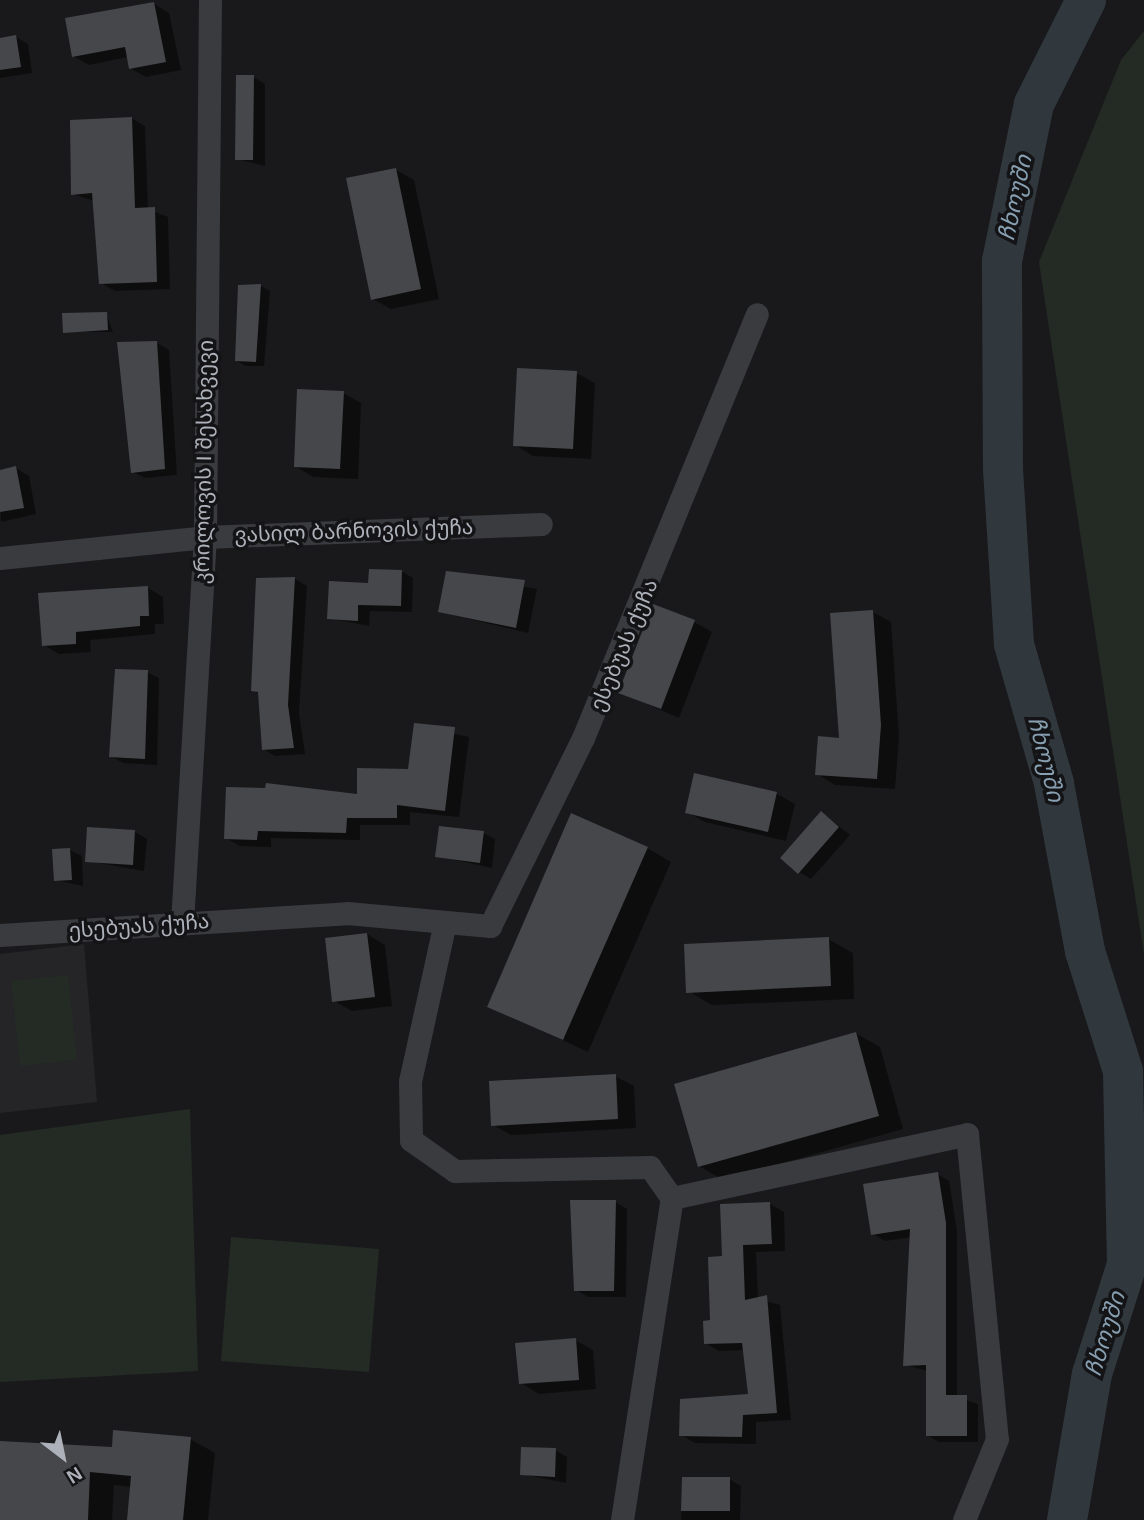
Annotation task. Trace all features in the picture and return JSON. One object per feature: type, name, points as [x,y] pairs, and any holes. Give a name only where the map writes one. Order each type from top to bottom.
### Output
[{"type":"street","name":"კრილოვის I შესახვევი","points":[[182,923],[205,537],[209,0]]},
{"type":"street","name":"ესებუას ქუჩა","points":[[0,935],[347,913],[490,926],[583,738],[757,314]]},
{"type":"street","name":"ვასილ ბარნოვის ქუჩა","points":[[0,558],[205,537],[541,524]]},
{"type":"street","points":[[445,922],[410,1081],[411,1140],[455,1171],[650,1167],[672,1198],[622,1520]]},
{"type":"street","points":[[672,1198],[967,1134],[997,1439],[964,1520]]},
{"type":"shaded area","points":[[1144,31],[1144,955],[1039,262],[1121,60]]},
{"type":"shaded area","points":[[84,944],[97,1102],[0,1113],[0,954]]},
{"type":"shaded area","points":[[68,975],[77,1060],[20,1066],[11,981]]},
{"type":"shaded area","points":[[190,1109],[198,1371],[0,1382],[0,1135]]},
{"type":"shaded area","points":[[231,1237],[379,1249],[369,1372],[221,1361]]},
{"type":"building","points":[[154,2],[166,62],[129,69],[125,47],[72,57],[65,18]]},
{"type":"building","points":[[16,35],[21,67],[0,70],[0,38]]},
{"type":"building","points":[[236,75],[254,75],[253,160],[235,160]]},
{"type":"building","points":[[132,117],[135,208],[155,207],[157,282],[99,284],[92,193],[71,195],[70,120]]},
{"type":"building","points":[[396,168],[421,289],[371,300],[346,178]]},
{"type":"building","points":[[261,284],[256,362],[235,361],[238,285]]},
{"type":"building","points":[[107,312],[108,330],[63,333],[62,313]]},
{"type":"building","points":[[157,341],[165,469],[131,473],[117,342]]},
{"type":"building","points":[[517,368],[577,371],[573,449],[513,446]]},
{"type":"building","points":[[297,389],[344,391],[340,469],[294,467]]},
{"type":"building","points":[[16,466],[24,508],[0,512],[0,470]]},
{"type":"building","points":[[369,569],[402,570],[401,606],[358,605],[358,621],[327,619],[329,581],[368,583]]},
{"type":"building","points":[[446,571],[525,580],[516,628],[438,612]]},
{"type":"building","points":[[295,577],[288,705],[294,748],[262,750],[258,692],[251,691],[256,578]]},
{"type":"building","points":[[148,586],[149,616],[140,616],[140,626],[76,632],[76,644],[42,646],[38,593]]},
{"type":"building","points":[[653,604],[695,620],[661,709],[618,693]]},
{"type":"building","points":[[873,610],[881,725],[877,779],[815,775],[818,736],[839,738],[830,613]]},
{"type":"building","points":[[115,669],[148,670],[145,759],[109,757]]},
{"type":"building","points":[[414,723],[455,727],[445,811],[397,805],[397,818],[347,818],[346,833],[258,831],[257,840],[224,839],[226,787],[265,788],[266,783],[357,794],[357,768],[408,769]]},
{"type":"building","points":[[694,773],[777,792],[768,832],[685,813]]},
{"type":"building","points":[[821,811],[839,827],[798,874],[780,858]]},
{"type":"building","points":[[571,813],[648,847],[563,1040],[487,1007]]},
{"type":"building","points":[[439,826],[484,831],[480,863],[435,857]]},
{"type":"building","points":[[87,827],[135,830],[133,865],[85,862]]},
{"type":"building","points":[[70,848],[72,880],[54,881],[52,849]]},
{"type":"building","points":[[367,933],[375,997],[332,1002],[325,938]]},
{"type":"building","points":[[829,937],[831,986],[686,993],[684,944]]},
{"type":"building","points":[[856,1032],[879,1116],[698,1167],[674,1084]]},
{"type":"building","points":[[616,1074],[618,1119],[491,1126],[489,1081]]},
{"type":"building","points":[[938,1172],[946,1223],[946,1395],[967,1395],[967,1436],[926,1436],[926,1365],[903,1366],[910,1229],[871,1235],[863,1184]]},
{"type":"building","points":[[570,1200],[616,1200],[614,1291],[574,1291]]},
{"type":"building","points":[[770,1202],[772,1244],[743,1245],[745,1300],[767,1295],[777,1413],[743,1415],[742,1437],[679,1436],[680,1399],[748,1394],[742,1343],[704,1344],[703,1321],[710,1320],[708,1257],[722,1256],[720,1204]]},
{"type":"building","points":[[576,1338],[579,1380],[519,1384],[515,1343]]},
{"type":"building","points":[[113,1430],[191,1437],[183,1520],[127,1520],[131,1476],[90,1472],[88,1520],[0,1520],[0,1441],[112,1447]]},
{"type":"building","points":[[521,1447],[556,1448],[555,1477],[520,1475]]},
{"type":"building","points":[[682,1477],[730,1477],[730,1511],[681,1511]]},
{"type":"waterway","name":"ჩხოუში","points":[[1067,1520],[1092,1374],[1127,1264],[1123,1071],[1085,951],[1054,783],[1014,644],[1003,469],[1002,261],[1034,104],[1086,0]]}]
